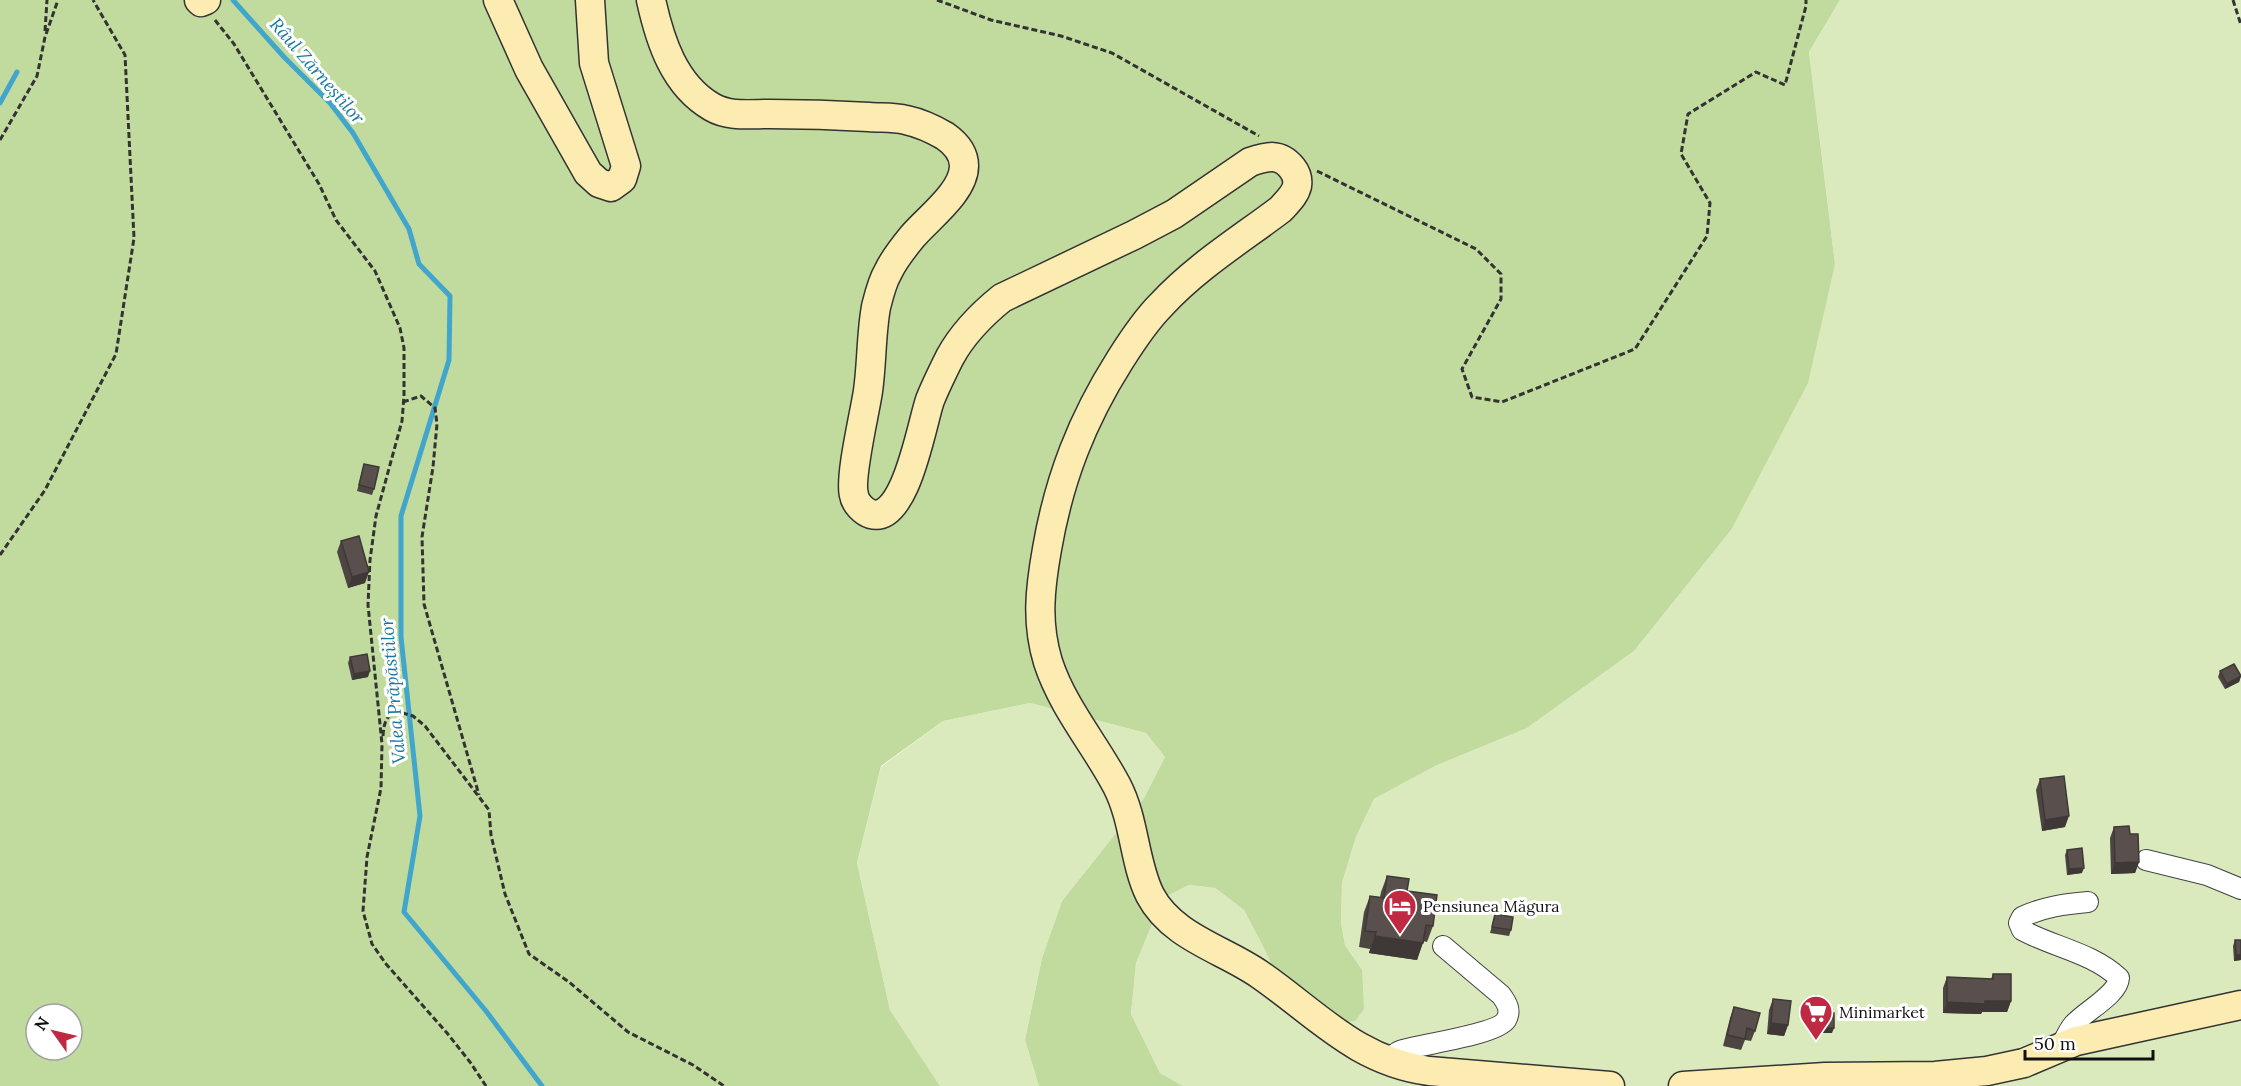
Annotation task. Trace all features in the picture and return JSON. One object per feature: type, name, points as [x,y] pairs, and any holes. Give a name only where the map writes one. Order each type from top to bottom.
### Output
[{"type":"main road","points":[[498,0],[529,69],[588,173],[599,183],[610,187],[622,178],[626,166],[594,63],[590,0]]},
{"type":"main road","points":[[651,0],[656,23],[680,78],[694,94],[714,108],[732,114],[813,114],[905,119],[928,126],[959,148],[964,164],[961,180],[950,197],[896,258],[887,273],[876,307],[868,388],[854,480],[854,496],[862,508],[872,515],[883,513],[894,506],[905,487],[927,410],[938,382],[968,329],[986,310],[1002,298],[1174,214],[1250,162],[1264,157],[1277,156],[1286,161],[1296,172],[1298,185],[1281,209],[1192,274],[1159,307],[1128,348],[1094,402],[1077,437],[1052,521],[1039,607],[1041,630],[1048,661],[1063,696],[1118,788],[1128,813],[1149,894],[1160,910],[1185,933],[1254,970],[1291,996],[1343,1038],[1385,1061],[1430,1071],[1610,1086]]},
{"type":"main road","points":[[1683,1086],[1935,1076],[1987,1071],[2024,1064],[2061,1046],[2094,1036],[2123,1032],[2241,1005]]},
{"type":"street","points":[[2146,860],[2207,875],[2241,889]]},
{"type":"street","points":[[2061,1046],[2073,1025],[2092,1007],[2112,993],[2118,985],[2119,978],[2112,971],[2088,958],[2031,935],[2022,930],[2019,923],[2022,917],[2033,911],[2056,905],[2088,902]]},
{"type":"street","points":[[1385,1061],[1398,1052],[1498,1027],[1506,1020],[1509,1012],[1507,1003],[1443,946]]},
{"type":"path","points":[[45,37],[47,0]]},
{"type":"path","points":[[0,140],[37,76],[45,37],[58,0]]},
{"type":"path","points":[[0,555],[45,490],[116,354],[134,238],[125,55],[93,0]]},
{"type":"path","points":[[937,0],[991,20],[1060,36],[1112,53],[1247,128],[1272,144],[1286,161],[1307,166],[1476,249],[1501,274],[1502,299],[1462,369],[1473,397],[1502,402],[1635,349],[1707,236],[1710,203],[1681,154],[1688,114],[1756,72],[1785,85],[1806,0]]},
{"type":"path","points":[[2233,0],[2241,25]]},
{"type":"path","points":[[202,1],[234,44],[319,184],[336,220],[375,272],[400,328],[404,348],[402,421],[376,516],[370,560],[368,605],[382,744],[381,788],[367,856],[363,910],[372,944],[386,964],[464,1054],[486,1086]]},
{"type":"path","points":[[404,402],[421,396],[435,408],[434,467],[422,537],[424,603],[480,798]]},
{"type":"path","points":[[382,744],[388,715],[396,711],[413,716],[425,726],[489,810],[491,835],[505,894],[529,954],[569,982],[628,1032],[693,1065],[724,1086]]},
{"type":"green space","points":[[0,0],[1840,0],[1809,52],[1835,264],[1808,383],[1731,530],[1634,651],[1527,728],[1435,766],[1374,799],[1356,837],[1342,883],[1341,923],[1345,945],[1362,970],[1364,1009],[1355,1021],[1327,1024],[1279,985],[1266,952],[1244,910],[1215,888],[1189,885],[1163,898],[1136,963],[1131,1014],[1160,1073],[1183,1086],[1039,1086],[1025,1040],[1042,958],[1062,901],[1144,798],[1165,757],[1146,733],[1030,703],[943,721],[881,766],[857,863],[890,1010],[940,1086],[0,1086]]},
{"type":"green space","points":[[1840,0],[2241,0],[2241,1086],[1183,1086],[1160,1073],[1131,1014],[1136,963],[1163,898],[1189,885],[1215,888],[1244,910],[1266,952],[1279,985],[1353,956],[1345,945],[1341,923],[1342,883],[1356,837],[1374,799],[1435,766],[1527,728],[1634,651],[1731,530],[1835,264],[1809,52]]},
{"type":"green space","points":[[1030,703],[1146,733],[1165,757],[1144,798],[1062,901],[1042,958],[1025,1040],[1039,1086],[940,1086],[890,1010],[857,863],[881,767],[943,721]]},
{"type":"building","points":[[364,464],[379,467],[374,489],[359,485]]},
{"type":"building","points":[[359,536],[369,572],[352,577],[341,541]]},
{"type":"building","points":[[367,654],[370,671],[354,674],[350,657]]},
{"type":"building","points":[[2234,664],[2241,676],[2227,684],[2220,671]]},
{"type":"building","points":[[2064,776],[2069,816],[2045,820],[2040,779]]},
{"type":"building","points":[[2129,826],[2130,834],[2138,834],[2139,862],[2115,863],[2114,827]]},
{"type":"building","points":[[2082,848],[2084,868],[2069,869],[2067,850]]},
{"type":"building","points":[[1387,876],[1409,879],[1407,891],[1437,895],[1433,926],[1426,925],[1423,943],[1375,936],[1376,932],[1365,931],[1370,896],[1384,898]]},
{"type":"building","points":[[1495,914],[1513,917],[1511,930],[1492,927]]},
{"type":"building","points":[[2235,940],[2241,940],[2241,955],[2236,955]]},
{"type":"building","points":[[1993,974],[2011,974],[2011,1001],[1985,1001],[1985,1004],[1947,1002],[1947,977],[1993,979]]},
{"type":"building","points":[[1773,999],[1791,1001],[1788,1025],[1771,1023]]},
{"type":"building","points":[[1734,1007],[1760,1013],[1755,1031],[1747,1028],[1745,1039],[1727,1035]]},
{"type":"building","points":[[1813,1013],[1834,1013],[1834,1028],[1813,1028]]},
{"type":"waterway","name":"Valea Prăpăstiilor","points":[[233,0],[284,57],[330,103],[353,133],[409,229],[419,264],[450,296],[449,360],[401,516],[401,637],[420,816],[404,912],[486,1011],[542,1086]]},
{"type":"waterway","points":[[0,103],[17,72]]},
{"type":"place","name":"Pensiunea Măgura","points":[[1400,935]]},
{"type":"place","name":"Minimarket","points":[[1816,1041]]},
{"type":"water label","name":"Râul Zărneștilor","points":[[317,71]]}]
